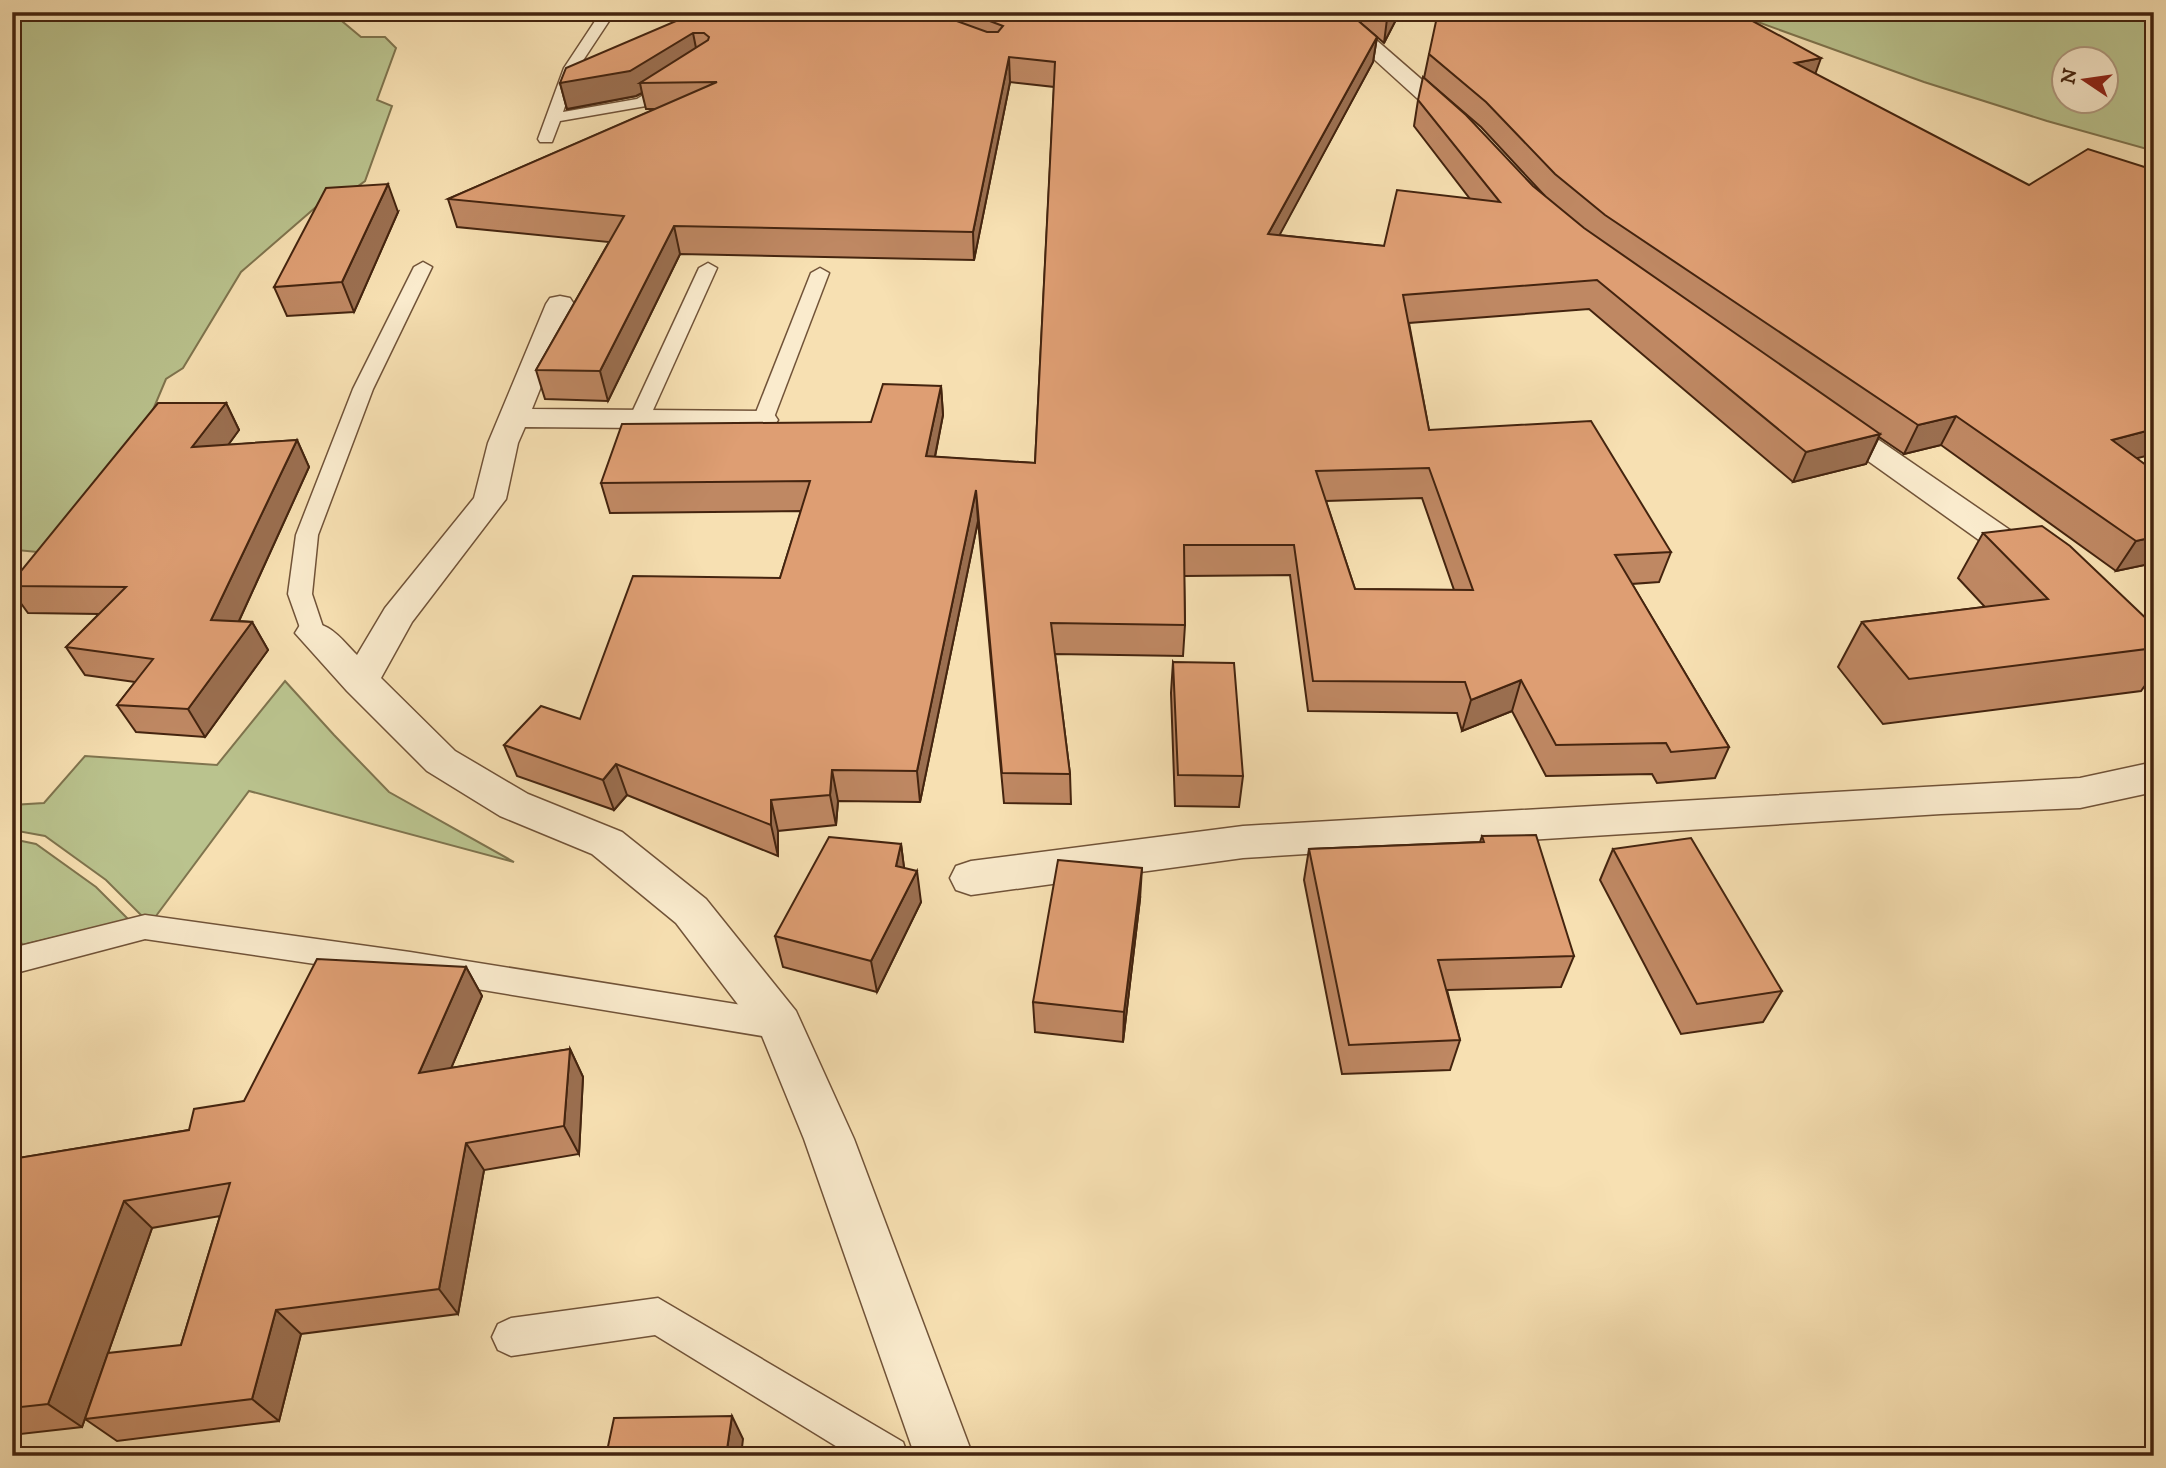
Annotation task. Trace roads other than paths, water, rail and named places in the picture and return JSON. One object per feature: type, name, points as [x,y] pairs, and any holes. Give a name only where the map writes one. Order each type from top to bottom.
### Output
[{"type":"street","points":[[1332,12],[1479,143]]},
{"type":"street","points":[[360,682],[398,616],[490,499],[503,443],[560,304]]},
{"type":"street","points":[[1807,404],[2052,576]]},
{"type":"street","points":[[513,418],[763,420]]},
{"type":"street","points":[[313,633],[441,761],[514,805],[607,843],[691,911],[780,1025],[829,1139],[944,1456]]},
{"type":"street","points":[[971,878],[1243,842],[1941,799],[2080,793],[2154,777]]},
{"type":"lane","points":[[546,139],[571,68],[608,12]]},
{"type":"lane","points":[[554,118],[641,103],[683,76]]},
{"type":"lane","points":[[313,633],[300,594],[307,535],[363,389],[423,267]]},
{"type":"lane","points":[[639,419],[708,268]]},
{"type":"lane","points":[[763,420],[820,273]]},
{"type":"lane","points":[[12,961],[145,927],[410,965],[780,1025]]},
{"type":"lane","points":[[510,1337],[658,1316],[889,1456]]}]
